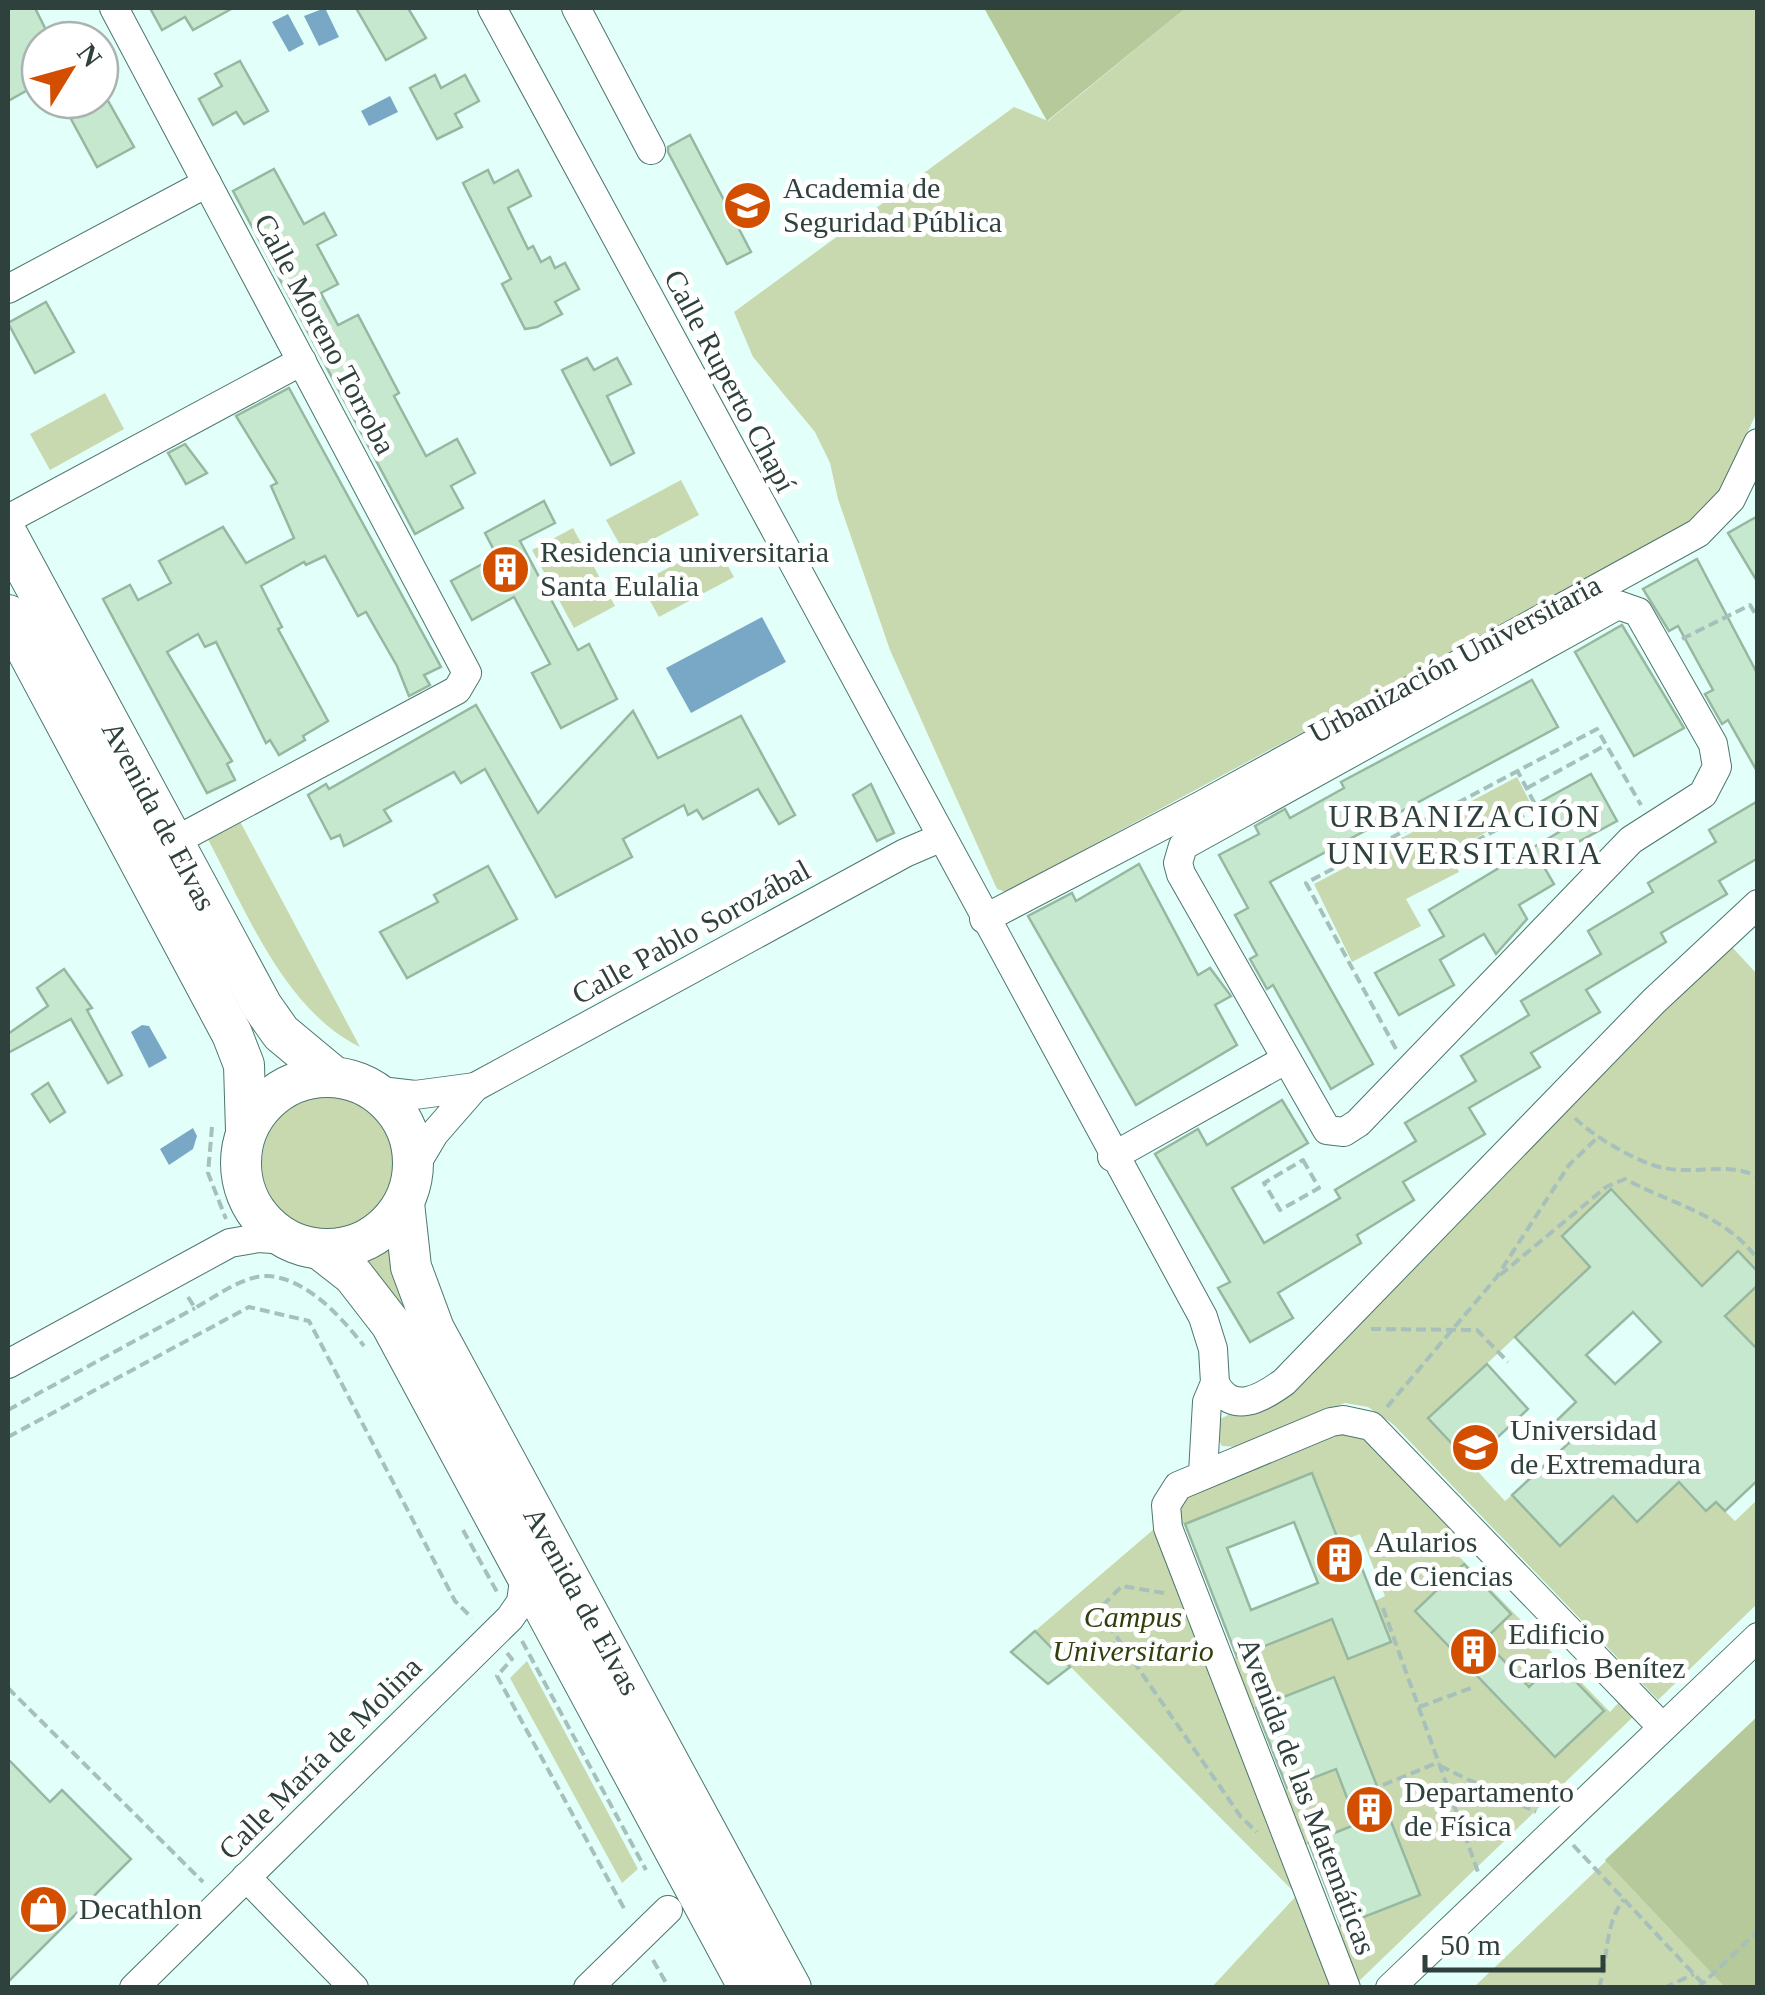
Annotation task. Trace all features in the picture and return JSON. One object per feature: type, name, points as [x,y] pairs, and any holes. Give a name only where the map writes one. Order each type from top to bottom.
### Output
[{"type":"highway","name":"Avenida de Elvas","points":[[8,536],[280,1033],[353,1084]]},
{"type":"highway","name":"Avenida de Elvas","points":[[8,615],[232,1034],[244,1066],[229,1127]]},
{"type":"highway","points":[[311,1078],[353,1084],[402,1121],[413,1157],[408,1187],[389,1224],[362,1243],[304,1245],[264,1224],[248,1199],[229,1127],[280,1090],[311,1078]]},
{"type":"highway","name":"Avenida de Elvas","points":[[408,1187],[410,1266],[434,1329],[792,1988]]},
{"type":"highway","name":"Avenida de Elvas","points":[[304,1245],[378,1302],[749,1988]]},
{"type":"street","name":"Calle Moreno Torroba","points":[[114,8],[466,668],[466,680],[457,690],[173,842]]},
{"type":"street","name":"Calle Ruperto Chapí","points":[[492,8],[940,838]]},
{"type":"street","points":[[576,8],[651,150]]},
{"type":"street","points":[[8,290],[208,182]]},
{"type":"street","points":[[8,519],[302,361]]},
{"type":"street","points":[[984,919],[1684,541],[1722,512],[1756,448]]},
{"type":"street","name":"Urbanización Universitaria","points":[[1618,605],[1635,609],[1713,744],[1717,767],[1702,794],[1652,824],[1358,1123],[1333,1132],[1320,1122],[1285,1060],[1182,874],[1179,857],[1187,842],[1618,605]]},
{"type":"street","points":[[940,838],[1202,1317],[1213,1349],[1215,1383],[1206,1402],[1204,1473]]},
{"type":"street","name":"Calle Pablo Sorozábal","points":[[408,1187],[434,1134],[476,1087],[904,853],[940,838]]},
{"type":"street","points":[[1215,1383],[1236,1402],[1256,1400],[1294,1373],[1558,1100],[1752,921]]},
{"type":"street","points":[[1112,1156],[1285,1060]]},
{"type":"street","name":"Calle Pablo Sorozábal","points":[[353,1084],[431,1094],[476,1087]]},
{"type":"street","points":[[8,1364],[240,1240],[304,1245]]},
{"type":"street","name":"Avenida de las Matemáticas","points":[[1346,1988],[1168,1528],[1170,1495],[1204,1473],[1331,1422],[1343,1420],[1371,1426]]},
{"type":"street","points":[[1371,1426],[1662,1728]]},
{"type":"street","points":[[500,1627],[521,1602],[526,1573]]},
{"type":"street","name":"Calle María de Molina","points":[[134,1988],[500,1627]]},
{"type":"street","points":[[1390,1988],[1758,1636]]},
{"type":"street","points":[[240,1882],[354,1988]]},
{"type":"street","points":[[588,1988],[668,1910]]},
{"type":"path","points":[[1660,650],[1750,605],[1758,618]]},
{"type":"path","points":[[1409,1071],[1306,883],[1596,729],[1652,824]]},
{"type":"path","points":[[1527,788],[1606,746]]},
{"type":"path","points":[[1464,860],[1459,850],[1538,808],[1518,770]]},
{"type":"path","points":[[1558,1100],[1598,1137],[1663,1168],[1741,1168],[1758,1176]]},
{"type":"path","points":[[227,1223],[208,1173],[229,1127]]},
{"type":"path","points":[[1496,1278],[1516,1240],[1569,1165],[1598,1137]]},
{"type":"path","points":[[1303,1160],[1318,1188],[1280,1210],[1264,1182],[1303,1160]]},
{"type":"path","points":[[1371,1426],[1496,1278],[1606,1187],[1625,1179],[1720,1222],[1744,1240],[1758,1260]]},
{"type":"path","points":[[174,1273],[195,1308]]},
{"type":"path","points":[[8,1410],[247,1281],[268,1276],[320,1299],[366,1348]]},
{"type":"path","points":[[8,1437],[250,1307],[309,1321],[455,1601],[500,1627],[668,1910]]},
{"type":"path","points":[[1348,1316],[1371,1329],[1476,1330],[1508,1362]]},
{"type":"path","points":[[456,1516],[512,1659],[496,1676],[670,1988]]},
{"type":"path","points":[[1174,1597],[1145,1586],[1122,1586],[1102,1606],[1108,1624],[1241,1817],[1270,1846],[1294,1854]]},
{"type":"path","points":[[1383,1608],[1486,1895]]},
{"type":"path","points":[[1418,1707],[1474,1686]]},
{"type":"path","points":[[8,1688],[191,1873],[220,1889],[240,1882]]},
{"type":"path","points":[[1383,1785],[1439,1764],[1543,1816],[1703,1986],[1758,1931]]},
{"type":"path","points":[[1599,1988],[1609,1946],[1609,1918],[1624,1899]]},
{"type":"path","points":[[1664,1988],[1694,1974]]},
{"type":"green space","points":[[984,8],[1186,8],[1047,121]]},
{"type":"green space","points":[[1186,8],[1757,8],[1757,412],[1716,499],[1698,519],[1006,892],[997,889],[890,650],[838,499],[830,463],[815,432],[753,357],[734,312],[1014,107],[1048,121]]},
{"type":"green space","points":[[105,393],[124,429],[50,470],[30,434]]},
{"type":"green space","points":[[681,480],[699,515],[625,554],[606,520]]},
{"type":"green space","points":[[573,528],[615,606],[574,628],[532,550]]},
{"type":"green space","points":[[715,543],[734,577],[659,617],[640,583]]},
{"type":"green space","points":[[1517,777],[1533,808],[1450,851],[1459,872],[1406,899],[1421,926],[1352,962],[1314,884]]},
{"type":"green space","points":[[236,814],[360,1047],[308,1008],[250,922],[204,832]]},
{"type":"green space","points":[[1731,946],[1757,974],[1757,1271],[1738,1251],[1702,1286],[1611,1190],[1562,1236],[1590,1267],[1429,1418],[1505,1501],[1512,1495],[1613,1496],[1637,1521],[1679,1482],[1706,1510],[1716,1502],[1735,1521],[1757,1500],[1757,1604],[1658,1700],[1393,1424],[1368,1407],[1345,1403],[1238,1447],[1222,1446],[1215,1432],[1220,1419],[1234,1412],[1253,1413],[1309,1377],[1485,1187],[1659,1009]]},
{"type":"green space","points":[[328,1097],[353,1102],[375,1116],[389,1138],[394,1163],[389,1188],[375,1210],[353,1224],[328,1229],[303,1224],[281,1210],[267,1188],[262,1163],[267,1138],[281,1116],[303,1102]]},
{"type":"green space","points":[[391,1247],[411,1329],[367,1259]]},
{"type":"green space","points":[[1757,1285],[1757,1350],[1725,1316]]},
{"type":"green space","name":"Campus Universitario","points":[[1339,1427],[1367,1435],[1464,1533],[1445,1542],[1610,1712],[1623,1698],[1637,1713],[1356,1984],[1176,1522],[1176,1507],[1187,1490]],"holes":[[[1312,1474],[1339,1542],[1360,1534],[1385,1596],[1375,1601],[1390,1642],[1348,1659],[1332,1619],[1232,1659],[1179,1526]],[[1464,1564],[1511,1613],[1484,1640],[1529,1687],[1556,1662],[1603,1710],[1556,1757],[1416,1611]],[[1334,1678],[1419,1894],[1338,1926],[1306,1845],[1357,1824],[1335,1769],[1285,1789],[1253,1709]]]},
{"type":"green space","name":"Campus Universitario","points":[[1161,1523],[1334,1987],[1212,1987],[1297,1895],[1035,1631]]},
{"type":"green space","points":[[527,1661],[638,1869],[622,1883],[510,1678]]},
{"type":"green space","points":[[1757,1717],[1757,1987],[1473,1988]]},
{"type":"green space","points":[[1757,1717],[1757,1987],[1725,1987],[1605,1860]]},
{"type":"water","points":[[325,8],[339,37],[319,46],[304,16]]},
{"type":"water","points":[[288,14],[304,44],[289,52],[272,22]]},
{"type":"water","points":[[390,96],[398,112],[369,126],[361,111]]},
{"type":"water","points":[[762,617],[786,662],[691,713],[666,668]]},
{"type":"water","points":[[142,1025],[149,1026],[167,1058],[149,1068],[131,1032]]},
{"type":"water","points":[[193,1128],[197,1136],[193,1149],[169,1165],[160,1149]]},
{"type":"building","points":[[8,8],[35,8],[41,20],[20,20],[20,94],[8,101]]},
{"type":"building","points":[[150,8],[233,8],[193,30],[185,17],[162,30]]},
{"type":"building","points":[[356,8],[408,8],[426,38],[386,60]]},
{"type":"building","points":[[240,61],[268,111],[244,124],[236,112],[213,125],[199,99],[222,86],[215,74]]},
{"type":"building","points":[[435,75],[441,88],[465,75],[479,101],[455,114],[462,127],[437,139],[410,88]]},
{"type":"building","points":[[72,120],[119,120],[134,147],[97,167]]},
{"type":"building","points":[[690,135],[751,252],[727,264],[668,152],[668,147]]},
{"type":"building","points":[[274,169],[304,224],[324,213],[336,235],[317,245],[338,284],[321,293],[338,325],[358,315],[399,393],[394,396],[426,456],[457,439],[475,473],[451,486],[463,508],[415,534],[233,191]]},
{"type":"building","points":[[488,170],[494,183],[518,170],[531,196],[508,208],[528,249],[533,246],[541,262],[550,257],[555,268],[565,263],[579,289],[555,302],[562,314],[537,327],[525,329],[502,284],[511,279],[463,183]]},
{"type":"building","points":[[46,302],[74,352],[35,373],[8,323]]},
{"type":"building","points":[[587,358],[594,370],[617,358],[631,384],[607,396],[634,453],[611,465],[562,370]]},
{"type":"building","points":[[289,388],[441,667],[424,675],[430,685],[409,696],[366,612],[358,616],[325,556],[306,565],[304,562],[261,586],[282,627],[278,629],[328,721],[303,736],[305,740],[279,755],[270,740],[266,743],[216,642],[205,647],[198,634],[167,652],[232,761],[227,764],[235,780],[207,793],[103,599],[130,585],[138,600],[171,583],[159,561],[223,527],[246,563],[294,538],[271,486],[277,483],[236,416]]},
{"type":"building","points":[[185,444],[207,473],[186,484],[168,453]]},
{"type":"building","points":[[544,501],[555,523],[520,541],[578,650],[589,644],[617,699],[561,728],[532,673],[550,664],[514,597],[472,620],[451,581],[497,556],[485,533]]},
{"type":"building","points":[[1758,516],[1758,583],[1728,533]]},
{"type":"building","points":[[1697,559],[1758,675],[1758,773],[1728,720],[1722,724],[1705,694],[1713,690],[1678,626],[1669,631],[1643,589]]},
{"type":"building","points":[[1622,625],[1684,728],[1634,756],[1575,652]]},
{"type":"building","points":[[1532,680],[1558,727],[1270,882],[1373,1064],[1331,1089],[1273,985],[1267,989],[1250,959],[1257,955],[1235,915],[1248,908],[1219,855],[1259,834],[1255,826],[1285,809],[1290,818],[1344,788],[1341,782]]},
{"type":"building","points":[[476,705],[538,813],[633,711],[658,758],[741,716],[795,815],[779,824],[758,789],[703,819],[697,810],[688,815],[684,805],[623,839],[632,857],[556,897],[485,769],[461,783],[454,772],[384,810],[391,821],[344,846],[340,835],[331,839],[308,795],[326,784],[329,789]]},
{"type":"building","points":[[1591,774],[1617,821],[1541,862],[1554,884],[1519,905],[1527,919],[1496,954],[1484,934],[1440,960],[1454,985],[1399,1015],[1375,973],[1444,936],[1429,910],[1559,832],[1542,801]]},
{"type":"building","points":[[871,784],[894,833],[877,841],[853,795]]},
{"type":"building","points":[[1758,801],[1758,858],[1719,881],[1727,894],[1661,933],[1666,942],[1586,990],[1600,1012],[1531,1053],[1540,1067],[1469,1108],[1485,1134],[1403,1182],[1414,1200],[1357,1235],[1361,1243],[1278,1293],[1293,1318],[1250,1342],[1218,1288],[1230,1282],[1155,1154],[1198,1129],[1207,1145],[1282,1100],[1308,1143],[1232,1188],[1264,1243],[1340,1198],[1335,1190],[1416,1141],[1405,1123],[1476,1081],[1461,1056],[1529,1015],[1521,1001],[1601,954],[1588,931],[1653,892],[1648,883],[1716,842],[1709,830]]},
{"type":"building","points":[[1139,864],[1198,975],[1210,968],[1231,996],[1215,1005],[1237,1045],[1136,1105],[1028,916],[1072,893],[1076,901]]},
{"type":"building","points":[[488,866],[517,919],[407,978],[380,932],[438,902],[434,895]]},
{"type":"building","points":[[64,969],[92,1008],[87,1010],[122,1075],[108,1083],[71,1019],[8,1053],[8,1034],[48,1006],[37,988]]},
{"type":"building","points":[[48,1083],[65,1112],[50,1122],[32,1094]]},
{"type":"building","points":[[1611,1189],[1702,1286],[1738,1251],[1758,1272],[1758,1285],[1725,1316],[1758,1350],[1758,1480],[1725,1511],[1716,1502],[1706,1511],[1679,1482],[1637,1522],[1613,1496],[1560,1546],[1512,1495],[1569,1443],[1552,1425],[1576,1402],[1515,1337],[1590,1267],[1562,1236]],"holes":[[[1633,1312],[1661,1342],[1615,1384],[1586,1355]]]},
{"type":"building","points":[[1487,1364],[1528,1409],[1470,1463],[1428,1418]]},
{"type":"building","name":"Aularios de Ciencias","points":[[1312,1473],[1339,1542],[1350,1538],[1391,1642],[1348,1659],[1332,1619],[1237,1657],[1185,1524]],"holes":[[[1294,1522],[1318,1583],[1251,1610],[1227,1548]]]},
{"type":"building","name":"Edificio Carlos Benítez","points":[[1464,1564],[1511,1614],[1484,1640],[1529,1687],[1556,1661],[1604,1711],[1555,1757],[1415,1611]]},
{"type":"building","points":[[1035,1631],[1070,1667],[1048,1684],[1011,1652]]},
{"type":"building","name":"Departamento de Física","points":[[1334,1677],[1420,1895],[1341,1926],[1309,1843],[1357,1824],[1336,1769],[1287,1788],[1256,1708]]},
{"type":"building","name":"Decathlon","points":[[8,1759],[50,1802],[62,1790],[131,1859],[8,1982]]},
{"type":"place","name":"Academia de Seguridad Pública","points":[[748,205]]},
{"type":"place","name":"Residencia universitaria Santa Eulalia","points":[[505,569]]},
{"type":"place","name":"Universidad de Extremadura","points":[[1475,1447]]},
{"type":"place","name":"Aularios de Ciencias","points":[[1339,1559]]},
{"type":"place","name":"Edificio Carlos Benítez","points":[[1473,1651]]},
{"type":"place","name":"Departamento de Física","points":[[1369,1809]]},
{"type":"place","name":"Decathlon","points":[[44,1909]]},
{"type":"district","name":"URBANIZACIÓN UNIVERSITARIA","points":[[1465,834]]}]
